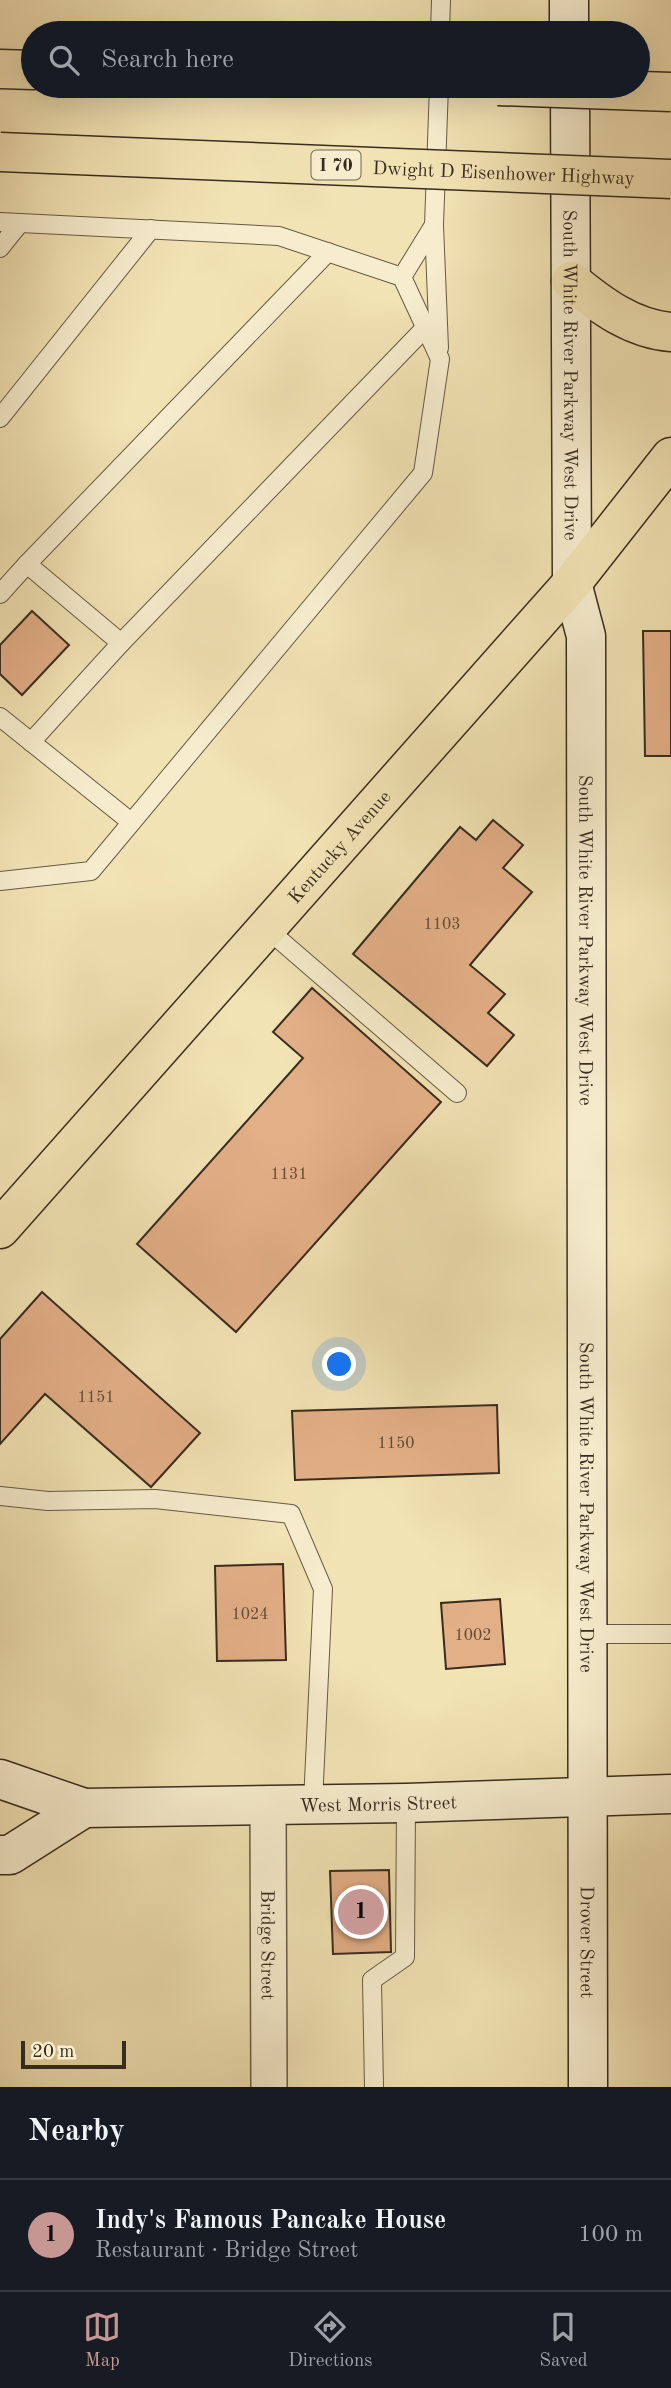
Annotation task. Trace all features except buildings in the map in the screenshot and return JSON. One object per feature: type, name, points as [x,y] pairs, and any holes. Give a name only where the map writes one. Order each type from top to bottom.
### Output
[{"type":"main road","points":[[0,69],[21,70]]},
{"type":"main road","points":[[650,91],[671,92]]},
{"type":"main road","name":"Dwight D Eisenhower Highway","points":[[0,152],[671,179]]},
{"type":"main road","points":[[571,281],[608,311],[641,325],[671,332]]},
{"type":"main road","name":"Kentucky Avenue","points":[[0,1229],[572,583],[671,457]]},
{"type":"street","points":[[569,0],[569,21]]},
{"type":"street","name":"South White River Parkway West Drive","points":[[570,98],[572,583],[586,636],[590,1797]]},
{"type":"street","name":"West Morris Street","points":[[0,1779],[85,1808],[407,1804],[671,1794]]},
{"type":"street","name":"Drover Street","points":[[589,2087],[590,1797]]},
{"type":"street","name":"Bridge Street","points":[[268,1805],[269,2087]]},
{"type":"street","points":[[0,1855],[10,1854],[85,1808]]},
{"type":"lane","points":[[441,21],[442,0]]},
{"type":"lane","points":[[0,881],[91,870],[424,473],[440,359],[434,225],[439,98]]},
{"type":"lane","points":[[0,222],[279,236],[402,277],[440,359]]},
{"type":"lane","points":[[0,248],[20,223]]},
{"type":"lane","points":[[402,277],[434,225]]},
{"type":"lane","points":[[0,418],[151,229]]},
{"type":"lane","points":[[0,594],[328,252]]},
{"type":"lane","points":[[31,742],[121,643],[425,328]]},
{"type":"lane","points":[[27,564],[121,643]]},
{"type":"lane","points":[[0,717],[131,822]]},
{"type":"lane","points":[[266,928],[457,1093]]},
{"type":"lane","points":[[0,1496],[48,1501],[155,1499],[291,1514],[323,1589],[313,1804]]},
{"type":"lane","points":[[589,1634],[671,1634]]},
{"type":"lane","points":[[374,2087],[372,1980],[405,1957],[407,1804]]},
{"type":"place","name":"Indy's Famous Pancake House","points":[[361,1912]]}]
